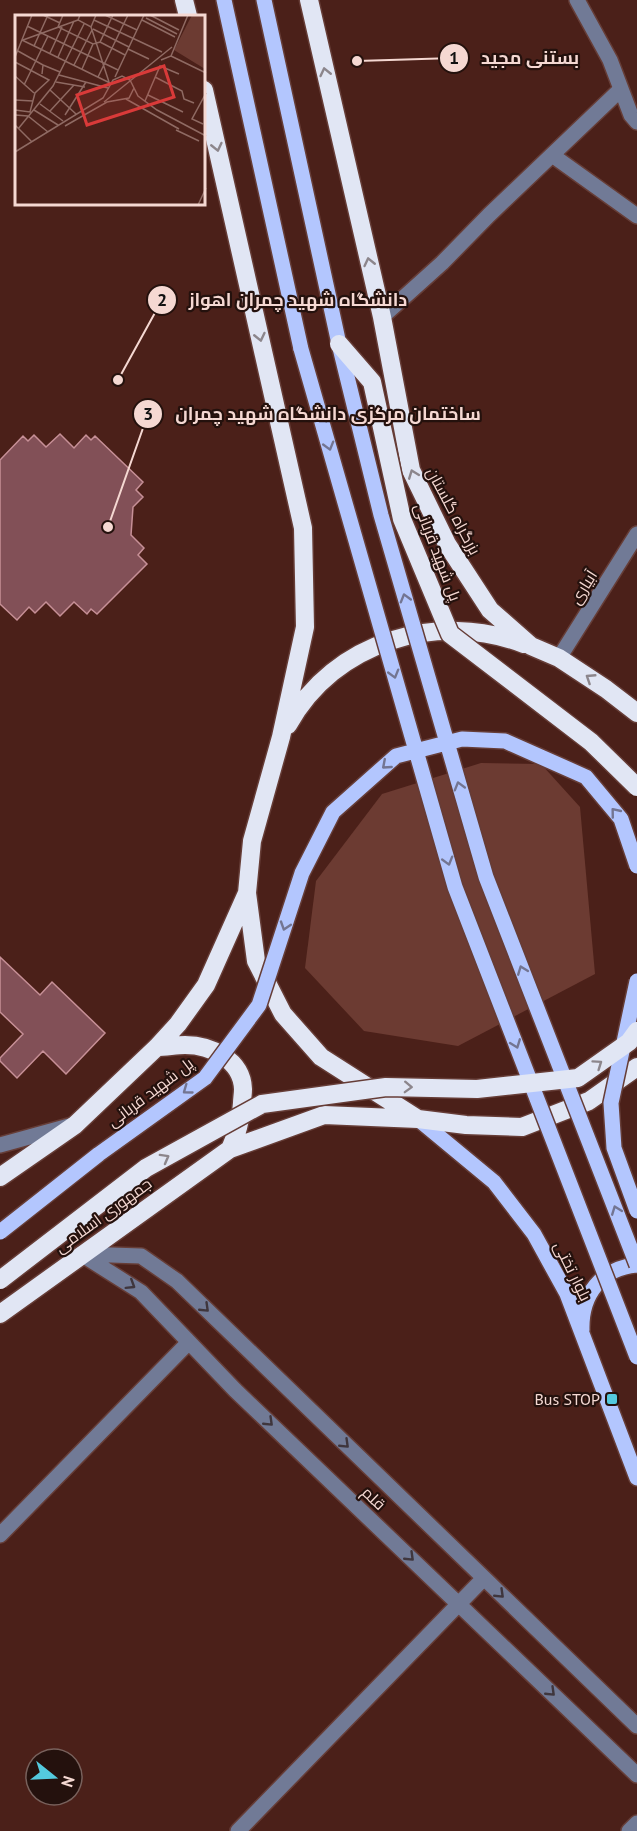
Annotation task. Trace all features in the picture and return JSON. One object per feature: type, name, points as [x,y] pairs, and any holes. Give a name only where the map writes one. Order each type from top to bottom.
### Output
[{"type":"highway","points":[[184,0],[188,15]]},
{"type":"highway","name":"بزرگراه گلستان","points":[[309,0],[382,317],[411,470],[447,544],[490,610],[531,646],[559,658],[637,713]]},
{"type":"highway","points":[[206,99],[303,528],[305,627],[281,738],[252,841],[247,893],[256,961],[283,1014],[321,1057],[418,1119]]},
{"type":"highway","name":"پل شهید قربانی","points":[[339,344],[372,382],[402,519],[450,634],[591,742],[637,787]]},
{"type":"highway","points":[[281,738],[293,716],[324,680],[350,660],[385,642],[408,634],[433,630],[458,630],[483,632],[531,646]]},
{"type":"highway","points":[[0,1178],[75,1125],[178,1024],[206,985],[247,893]]},
{"type":"highway","points":[[0,1280],[146,1168],[262,1104],[386,1087],[477,1089],[578,1078],[630,1042],[637,1031]]},
{"type":"highway","points":[[157,1047],[188,1045],[219,1053],[237,1069],[243,1090],[239,1128],[230,1149]]},
{"type":"highway","name":"جمهوری اسلامی","points":[[0,1314],[230,1149],[324,1115],[522,1127],[589,1101],[637,1067]]},
{"type":"main road","points":[[224,0],[302,349],[455,886],[637,1357]]},
{"type":"main road","points":[[264,0],[339,344],[381,515],[486,877],[637,1265],[622,1267],[610,1272],[591,1291],[582,1316],[585,1344]]},
{"type":"main road","name":"پل شهید قربانی","points":[[0,1232],[99,1154],[205,1078],[259,1005],[302,873],[333,812],[396,756],[462,740],[505,741],[586,777],[621,819],[637,866]]},
{"type":"main road","points":[[637,981],[611,1104],[614,1148],[637,1211]]},
{"type":"main road","name":"بلوار تختی","points":[[418,1119],[494,1182],[534,1234],[567,1294],[637,1478]]},
{"type":"street","points":[[577,0],[610,60],[631,115],[637,122]]},
{"type":"street","points":[[382,317],[442,263],[489,214],[621,89]]},
{"type":"street","points":[[552,155],[637,216]]},
{"type":"street","name":"آبیاری","points":[[559,658],[637,534]]},
{"type":"street","points":[[0,1145],[75,1125]]},
{"type":"street","points":[[81,1254],[141,1256],[177,1281],[637,1726]]},
{"type":"street","name":"قلم","points":[[81,1254],[141,1292],[235,1390],[637,1775]]},
{"type":"street","points":[[0,1535],[189,1342]]},
{"type":"street","points":[[238,1831],[484,1578]]},
{"type":"street","points":[[629,1831],[637,1823]]},
{"type":"shaded area","points":[[481,763],[541,764],[580,807],[595,974],[458,1046],[364,1031],[305,968],[316,881],[382,794]]},
{"type":"building","points":[[60,434],[74,448],[86,435],[91,440],[95,436],[143,482],[136,490],[143,497],[133,507],[131,535],[144,548],[138,555],[147,564],[97,614],[91,609],[87,614],[74,602],[60,616],[46,602],[35,613],[29,607],[17,620],[0,604],[0,460],[23,436],[28,441],[34,435],[46,447]]},
{"type":"building","points":[[0,957],[40,995],[52,982],[105,1033],[66,1074],[43,1051],[17,1078],[0,1061],[0,1058],[23,1034],[0,1012]]},
{"type":"place","name":"بستنی مجید","points":[[357,61]]},
{"type":"place","name":"دانشگاه شهید چمران اهواز","points":[[118,380]]},
{"type":"place","name":"ساختمان مرکزی دانشگاه شهید چمران","points":[[108,527]]},
{"type":"place","name":"Bus STOP","points":[[612,1399]]}]
